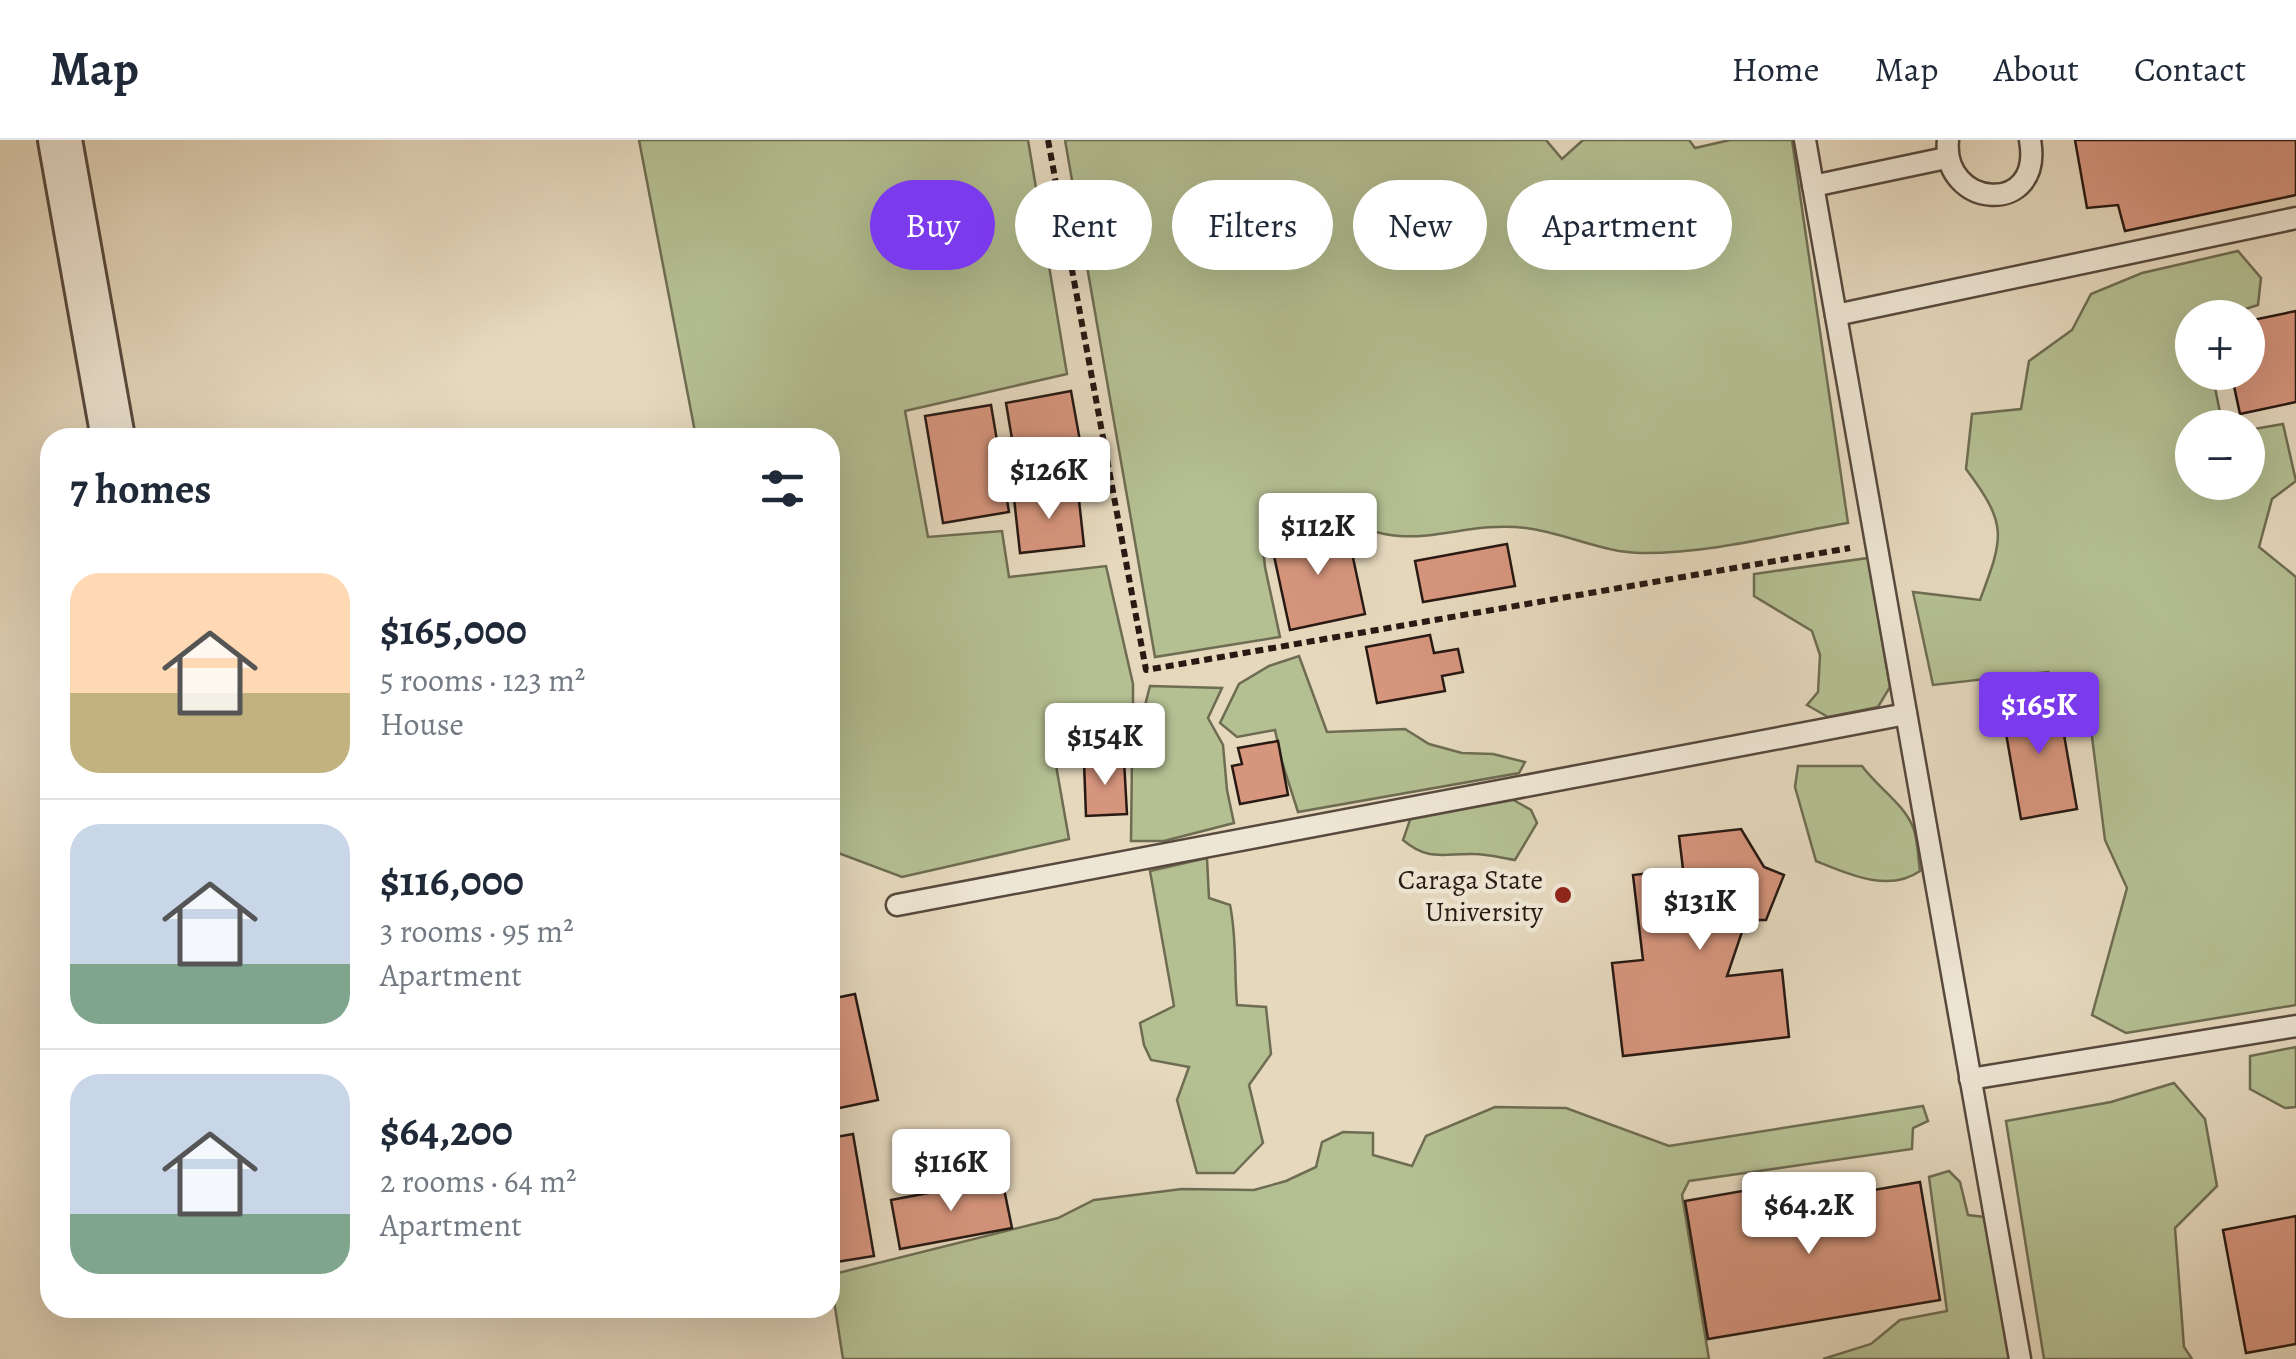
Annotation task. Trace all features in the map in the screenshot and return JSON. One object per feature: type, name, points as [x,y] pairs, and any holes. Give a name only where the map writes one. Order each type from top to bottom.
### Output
[{"type":"street","points":[[60,140],[111,428]]},
{"type":"lane","points":[[1805,140],[2020,1359]]},
{"type":"lane","points":[[1813,186],[1947,149],[1954,175],[1969,188],[1989,195],[2014,192],[2028,178],[2033,162],[2030,140]]},
{"type":"lane","points":[[1836,316],[2296,218]]},
{"type":"lane","points":[[897,904],[1906,714]]},
{"type":"lane","points":[[1970,1078],[2296,1026]]},
{"type":"path","points":[[1048,140],[1146,670],[1876,544]]},
{"type":"green space","points":[[639,140],[1028,140],[1035,180],[1015,180],[1015,270],[1050,270],[1067,374],[905,411],[928,537],[1002,531],[1009,577],[1106,566],[1133,684],[1133,743],[1054,754],[1069,839],[902,877],[840,854],[840,428],[694,428]]},
{"type":"green space","points":[[1065,140],[1546,140],[1562,159],[1583,140],[1689,140],[1695,148],[1730,140],[1792,140],[1848,523],[1722,546],[1645,553],[1615,550],[1526,528],[1388,535],[1341,516],[1261,530],[1280,637],[1155,657],[1088,270],[1152,270],[1152,180],[1072,180]]},
{"type":"green space","points":[[2238,251],[2261,278],[2259,300],[2175,300],[2175,390],[2215,390],[2220,410],[2175,410],[2175,500],[2265,500],[2265,427],[2283,424],[2296,481],[2272,499],[2259,547],[2296,577],[2296,1005],[2126,1033],[2092,1015],[2127,888],[2105,840],[2087,697],[2048,672],[1933,685],[1913,592],[1980,600],[1994,560],[1998,532],[1989,504],[1966,469],[1972,414],[2021,409],[2029,361],[2072,330],[2091,294],[2142,273]]},
{"type":"green space","points":[[1868,558],[1890,687],[1878,707],[1828,717],[1807,705],[1818,692],[1820,655],[1812,631],[1754,596],[1754,574]]},
{"type":"green space","points":[[1299,656],[1327,732],[1405,729],[1429,744],[1525,762],[1519,773],[1298,812],[1275,730],[1237,737],[1220,723],[1239,684],[1269,666]]},
{"type":"green space","points":[[1150,686],[1222,688],[1208,718],[1223,745],[1234,823],[1164,841],[1131,841],[1132,756]]},
{"type":"green space","points":[[1798,766],[1862,766],[1910,821],[1920,871],[1895,881],[1882,881],[1855,876],[1816,861],[1795,787]]},
{"type":"green space","points":[[1510,798],[1531,810],[1537,823],[1515,860],[1479,854],[1429,854],[1403,840],[1412,814]]},
{"type":"green space","points":[[1207,858],[1209,898],[1230,905],[1237,1005],[1266,1007],[1271,1054],[1249,1085],[1263,1143],[1234,1173],[1197,1173],[1177,1100],[1189,1067],[1151,1060],[1140,1023],[1174,1006],[1150,871]]},
{"type":"green space","points":[[2296,1047],[2296,1107],[2285,1108],[2250,1089],[2250,1056]]},
{"type":"green space","points":[[2174,1083],[2205,1119],[2217,1186],[2175,1228],[2184,1347],[2192,1359],[2044,1359],[2006,1121],[2111,1102]]},
{"type":"green space","points":[[1923,1106],[1928,1121],[1913,1128],[1912,1149],[1689,1181],[1682,1195],[1709,1359],[843,1359],[837,1318],[840,1318],[840,1272],[1058,1218],[1094,1200],[1182,1189],[1254,1190],[1316,1167],[1322,1142],[1343,1132],[1373,1133],[1373,1155],[1412,1166],[1426,1136],[1495,1107],[1566,1108],[1669,1146]]},
{"type":"green space","points":[[1949,1171],[1960,1182],[1968,1215],[1984,1217],[2011,1359],[1823,1359],[1871,1344],[1900,1320],[1947,1311],[1929,1177]]},
{"type":"building","points":[[2075,140],[2296,140],[2296,195],[2125,231],[2118,205],[2087,208]]},
{"type":"building","points":[[2296,311],[2296,402],[2239,410],[2235,390],[2265,390],[2265,317]]},
{"type":"building","points":[[1071,391],[1080,441],[1014,451],[1006,403]]},
{"type":"building","points":[[991,405],[1009,512],[943,523],[925,416]]},
{"type":"building","points":[[1078,491],[1084,546],[1020,553],[1014,498]]},
{"type":"building","points":[[1346,525],[1365,614],[1290,630],[1271,542]]},
{"type":"building","points":[[1507,544],[1515,586],[1423,602],[1415,561]]},
{"type":"building","points":[[1430,635],[1434,653],[1458,649],[1463,672],[1442,676],[1445,691],[1377,703],[1366,647]]},
{"type":"building","points":[[2057,695],[2077,809],[2021,819],[2001,705]]},
{"type":"building","points":[[1278,741],[1288,795],[1240,804],[1232,766],[1242,764],[1238,748]]},
{"type":"building","points":[[1124,760],[1127,814],[1086,816],[1084,762]]},
{"type":"building","points":[[1741,829],[1764,867],[1784,875],[1766,920],[1746,920],[1727,976],[1782,970],[1789,1037],[1623,1056],[1612,963],[1643,960],[1633,875],[1683,869],[1679,836]]},
{"type":"building","points":[[855,994],[878,1100],[840,1108],[840,997]]},
{"type":"building","points":[[853,1134],[874,1256],[840,1261],[840,1136]]},
{"type":"building","points":[[1002,1179],[1012,1228],[900,1249],[891,1200]]},
{"type":"building","points":[[1920,1182],[1940,1300],[1708,1339],[1685,1201],[1783,1184],[1787,1205]]},
{"type":"building","points":[[2296,1216],[2296,1344],[2246,1353],[2223,1230]]},
{"type":"place","name":"Caraga State University","points":[[1563,895]]}]
